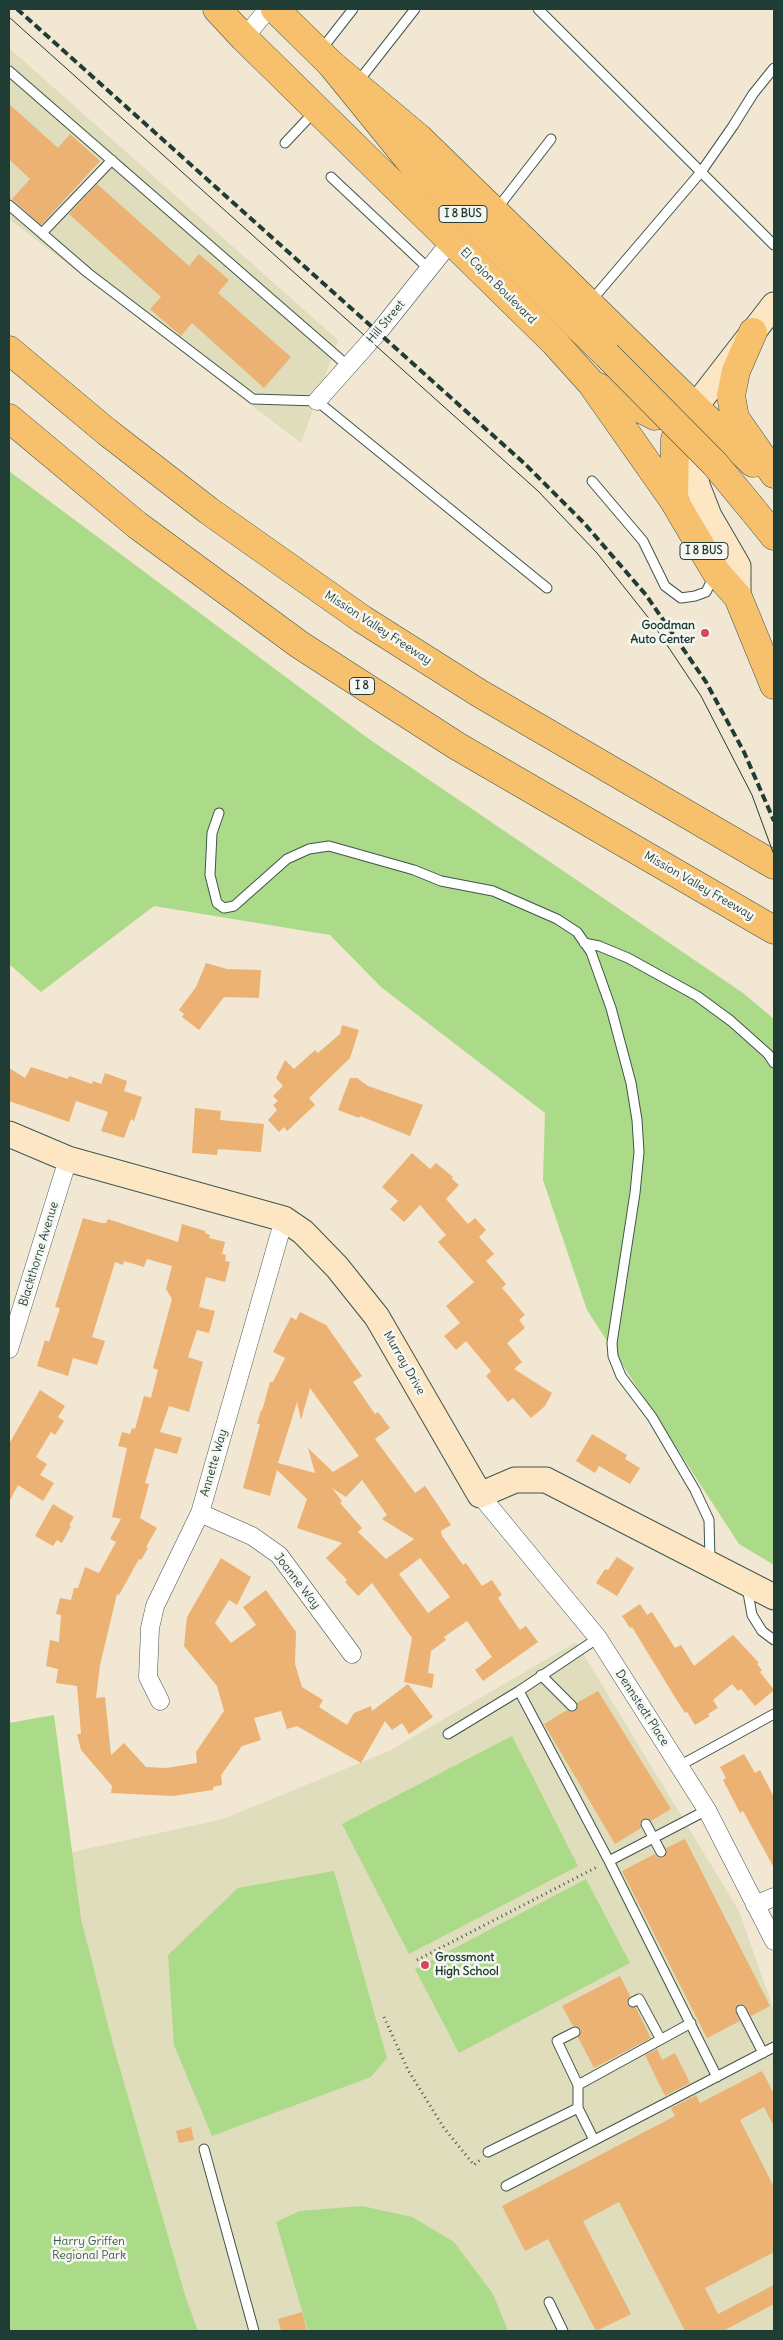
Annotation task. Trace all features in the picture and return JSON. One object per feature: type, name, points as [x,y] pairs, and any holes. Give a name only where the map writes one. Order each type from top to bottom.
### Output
[{"type":"main road","name":"El Cajon Boulevard","points":[[217,9],[244,38],[452,240],[555,343],[591,383],[674,501],[716,572],[738,597],[774,685]]},
{"type":"main road","name":"I 8 BUS","points":[[275,9],[325,58],[413,165],[607,354],[715,464],[774,536]]},
{"type":"main road","points":[[325,58],[419,138],[588,305],[774,483]]},
{"type":"main road","points":[[753,332],[736,371],[732,396],[735,418],[774,474]]},
{"type":"main road","name":"Mission Valley Freeway","points":[[9,350],[107,432],[209,511],[346,608],[479,693],[774,865]]},
{"type":"main road","points":[[591,383],[655,416],[695,407]]},
{"type":"main road","points":[[674,501],[675,439],[695,407]]},
{"type":"main road","name":"Mission Valley Freeway","points":[[9,418],[137,525],[308,650],[457,746],[774,930]]},
{"type":"street","points":[[244,38],[268,9]]},
{"type":"street","name":"Hill Street","points":[[317,401],[452,240]]},
{"type":"street","points":[[695,407],[774,305]]},
{"type":"street","name":"El Cajon Boulevard","points":[[695,407],[693,460],[697,485],[709,516],[738,566],[738,597]]},
{"type":"street","name":"Murray Drive","points":[[9,1134],[68,1159],[284,1220],[303,1232],[337,1267],[377,1317],[480,1495]]},
{"type":"street","name":"Blackthorne Avenue","points":[[9,1348],[68,1159]]},
{"type":"street","name":"Annette Way","points":[[160,1701],[148,1677],[150,1628],[155,1606],[200,1513],[284,1220]]},
{"type":"street","points":[[480,1495],[515,1480],[546,1480],[774,1598]]},
{"type":"street","name":"Dennstedt Place","points":[[480,1495],[598,1638],[707,1810],[774,1941]]},
{"type":"street","name":"Joanne Way","points":[[200,1513],[252,1536],[279,1555],[352,1654]]},
{"type":"street","points":[[755,1905],[774,1898]]},
{"type":"lane","points":[[325,58],[353,9]]},
{"type":"lane","points":[[356,85],[415,9]]},
{"type":"lane","points":[[538,9],[774,245]]},
{"type":"lane","points":[[588,305],[701,172],[753,94],[774,68]]},
{"type":"lane","points":[[9,71],[348,366]]},
{"type":"lane","points":[[285,143],[317,109]]},
{"type":"lane","points":[[494,212],[551,139]]},
{"type":"lane","points":[[42,233],[112,160]]},
{"type":"lane","points":[[331,177],[429,269]]},
{"type":"lane","points":[[9,205],[88,273],[252,399],[317,401],[547,588]]},
{"type":"lane","points":[[592,481],[643,541],[664,586],[681,598],[706,592],[716,572]]},
{"type":"lane","points":[[219,813],[212,833],[210,875],[217,904],[224,908],[234,906],[287,859],[309,849],[329,846],[414,870],[441,881],[492,891],[557,919],[577,932],[597,966],[612,1008],[631,1083],[637,1120],[639,1152],[635,1192],[612,1343],[613,1356],[621,1376],[652,1417],[696,1490],[709,1520],[710,1565]]},
{"type":"lane","points":[[584,943],[599,946],[628,958],[697,996],[731,1021],[768,1054],[774,1063]]},
{"type":"lane","points":[[747,1584],[752,1615],[762,1631],[774,1640]]},
{"type":"lane","points":[[448,1734],[598,1638]]},
{"type":"lane","points":[[541,1675],[572,1706]]},
{"type":"lane","points":[[518,1690],[609,1861],[691,2023],[716,2077]]},
{"type":"lane","points":[[679,1766],[774,1714]]},
{"type":"lane","points":[[609,1861],[707,1810]]},
{"type":"lane","points":[[646,1824],[662,1852]]},
{"type":"lane","points":[[633,2002],[639,1999],[660,2038]]},
{"type":"lane","points":[[742,2010],[763,2053]]},
{"type":"lane","points":[[578,2085],[660,2038],[691,2023]]},
{"type":"lane","points":[[576,2032],[557,2041],[578,2085],[578,2108],[594,2140]]},
{"type":"lane","points":[[506,2186],[774,2047]]},
{"type":"lane","points":[[488,2152],[578,2108]]},
{"type":"lane","points":[[204,2149],[254,2331]]},
{"type":"lane","points":[[550,2302],[563,2331]]},
{"type":"path","points":[[417,1960],[609,1861]]},
{"type":"path","points":[[384,2017],[408,2070],[444,2128],[474,2165]]},
{"type":"shaded area","points":[[9,48],[338,340],[301,443],[9,219]]},
{"type":"shaded area","name":"Grossmont High School","points":[[576,1642],[739,1911],[774,2011],[774,2331],[198,2331],[185,2295],[113,2044],[80,1919],[72,1852],[223,1819],[389,1751]]},
{"type":"green space","points":[[9,471],[369,739],[743,993],[774,1019],[774,1565],[739,1544],[587,1310],[543,1180],[545,1113],[381,987],[330,935],[154,906],[41,992],[9,964]]},
{"type":"green space","name":"Harry Griffen Regional Park","points":[[54,1715],[81,1919],[113,2044],[185,2295],[198,2331],[9,2331],[9,1723]]},
{"type":"green space","points":[[512,1736],[578,1866],[409,1954],[342,1824]]},
{"type":"green space","points":[[334,1871],[387,2058],[371,2077],[212,2136],[174,2045],[168,1955],[238,1888]]},
{"type":"green space","points":[[586,1879],[630,1963],[459,2053],[415,1969]]},
{"type":"green space","points":[[362,2206],[412,2217],[454,2242],[493,2294],[508,2331],[308,2331],[276,2222],[300,2211]]},
{"type":"building","points":[[9,104],[58,148],[70,134],[100,161],[41,225],[12,199],[30,179],[9,159]]},
{"type":"building","points":[[97,184],[189,266],[199,254],[229,280],[218,293],[291,357],[264,388],[192,323],[181,336],[150,309],[161,297],[69,214]]},
{"type":"building","points":[[206,963],[227,969],[261,970],[259,998],[224,997],[199,1030],[182,1017],[184,1014],[179,1010],[196,987]]},
{"type":"building","points":[[342,1025],[359,1030],[350,1058],[309,1098],[315,1105],[287,1131],[284,1127],[279,1132],[268,1120],[277,1110],[273,1105],[278,1101],[273,1096],[283,1086],[276,1078],[285,1060],[294,1069],[315,1050],[318,1053],[340,1034]]},
{"type":"building","points":[[31,1067],[68,1079],[69,1076],[92,1084],[93,1081],[101,1084],[105,1073],[127,1081],[124,1091],[142,1097],[134,1121],[131,1119],[124,1138],[101,1131],[108,1112],[76,1101],[69,1122],[9,1101],[9,1068],[25,1078]]},
{"type":"building","points":[[350,1078],[357,1078],[368,1086],[423,1105],[410,1136],[360,1116],[359,1118],[338,1110]]},
{"type":"building","points":[[195,1108],[221,1111],[220,1120],[264,1124],[261,1152],[218,1149],[217,1155],[192,1153]]},
{"type":"building","points":[[412,1153],[430,1169],[436,1163],[453,1177],[452,1179],[459,1185],[446,1199],[468,1224],[475,1218],[486,1230],[479,1237],[494,1254],[486,1261],[506,1284],[502,1288],[525,1315],[519,1320],[525,1328],[507,1343],[522,1362],[514,1369],[552,1393],[545,1406],[531,1418],[513,1398],[508,1402],[486,1376],[491,1371],[466,1341],[456,1350],[444,1336],[460,1323],[446,1306],[474,1282],[438,1242],[446,1235],[420,1205],[404,1222],[390,1209],[398,1201],[382,1187]]},
{"type":"building","points":[[83,1218],[101,1223],[106,1223],[108,1219],[178,1242],[182,1224],[205,1231],[205,1233],[210,1235],[209,1238],[225,1242],[222,1254],[226,1255],[225,1261],[230,1262],[225,1282],[206,1277],[199,1307],[215,1311],[209,1333],[197,1330],[188,1357],[203,1362],[189,1412],[169,1406],[160,1432],[182,1438],[177,1454],[155,1448],[145,1483],[149,1484],[140,1518],[157,1528],[141,1560],[139,1559],[119,1595],[117,1594],[100,1665],[96,1698],[105,1697],[111,1755],[124,1743],[146,1767],[166,1768],[197,1763],[196,1752],[224,1711],[217,1686],[184,1646],[187,1617],[221,1558],[251,1577],[237,1605],[229,1600],[215,1623],[231,1643],[256,1625],[243,1607],[266,1590],[296,1632],[295,1664],[302,1687],[323,1700],[319,1707],[347,1725],[354,1713],[371,1706],[372,1711],[408,1684],[433,1717],[409,1734],[402,1723],[392,1730],[385,1721],[361,1763],[297,1726],[287,1729],[281,1711],[254,1718],[261,1740],[242,1746],[221,1775],[222,1785],[213,1787],[213,1790],[173,1796],[111,1793],[112,1786],[81,1750],[77,1734],[81,1734],[77,1686],[56,1683],[58,1669],[46,1666],[50,1640],[59,1642],[61,1615],[56,1614],[60,1598],[71,1600],[74,1588],[78,1588],[85,1567],[99,1573],[116,1542],[110,1539],[121,1519],[112,1517],[127,1448],[118,1446],[122,1432],[130,1434],[132,1428],[135,1429],[144,1396],[151,1398],[158,1370],[153,1368],[172,1299],[166,1289],[172,1266],[147,1259],[144,1267],[124,1261],[123,1265],[115,1262],[92,1337],[105,1341],[97,1365],[73,1358],[68,1376],[37,1366],[45,1340],[49,1342],[60,1308],[55,1307]]},
{"type":"building","points":[[300,1312],[326,1325],[362,1376],[353,1382],[375,1414],[378,1412],[390,1428],[375,1439],[415,1493],[425,1486],[451,1525],[441,1531],[442,1536],[463,1565],[466,1563],[482,1586],[492,1580],[502,1595],[498,1598],[520,1630],[526,1626],[538,1642],[483,1681],[475,1670],[492,1657],[467,1621],[444,1637],[446,1640],[431,1651],[428,1673],[434,1674],[432,1688],[404,1682],[412,1638],[372,1583],[358,1596],[345,1582],[347,1580],[326,1558],[342,1543],[297,1528],[307,1499],[277,1470],[270,1496],[243,1488],[260,1424],[257,1424],[270,1382],[273,1382],[285,1358],[273,1352],[291,1317],[296,1320]],"holes":[[[310,1388],[359,1456],[333,1472],[308,1448],[315,1473],[278,1463],[297,1402],[301,1420]],[[362,1480],[387,1515],[382,1519],[414,1539],[386,1559],[358,1532],[362,1528],[340,1503],[342,1501],[332,1488],[346,1497]],[[420,1558],[450,1597],[428,1613],[399,1574]]]},
{"type":"building","points":[[40,1390],[65,1406],[58,1417],[64,1421],[55,1435],[51,1432],[36,1457],[47,1464],[40,1475],[54,1483],[43,1501],[18,1485],[9,1502],[9,1444]]},
{"type":"building","points":[[592,1434],[627,1455],[625,1459],[640,1468],[630,1484],[599,1466],[595,1473],[576,1461]]},
{"type":"building","points":[[53,1504],[74,1517],[62,1543],[57,1540],[53,1546],[35,1536]]},
{"type":"building","points":[[617,1557],[634,1568],[617,1596],[596,1583],[605,1569],[608,1570]]},
{"type":"building","points":[[640,1604],[647,1615],[652,1612],[675,1648],[681,1645],[694,1666],[733,1635],[759,1663],[757,1664],[762,1670],[760,1672],[774,1690],[755,1706],[741,1689],[738,1691],[732,1684],[713,1700],[718,1708],[708,1714],[710,1716],[695,1725],[676,1699],[632,1627],[630,1628],[622,1616]]},
{"type":"building","points":[[598,1691],[671,1809],[651,1821],[647,1818],[643,1819],[640,1823],[641,1828],[615,1844],[544,1724],[567,1710],[571,1712],[576,1711],[577,1703]]},
{"type":"building","points":[[744,1754],[755,1773],[760,1770],[774,1797],[774,1868],[743,1811],[740,1813],[723,1780],[726,1778],[720,1767]]},
{"type":"building","points":[[685,1839],[770,2006],[751,2016],[745,2005],[739,2004],[735,2010],[740,2021],[707,2038],[622,1871],[655,1854],[658,1858],[663,1858],[667,1853],[666,1848]]},
{"type":"building","points":[[620,1976],[630,1996],[627,2004],[630,2007],[636,2008],[651,2038],[594,2068],[578,2037],[581,2030],[573,2026],[562,2006]]},
{"type":"building","points":[[657,2049],[662,2060],[675,2053],[690,2083],[665,2096],[645,2055]]},
{"type":"building","points":[[762,2071],[774,2094],[774,2127],[764,2107],[740,2120],[774,2187],[774,2252],[705,2288],[718,2314],[774,2285],[774,2304],[723,2331],[685,2331],[619,2202],[583,2221],[631,2314],[596,2331],[548,2239],[525,2251],[502,2206],[675,2116],[671,2108],[696,2095],[700,2103]]},
{"type":"building","points":[[191,2127],[194,2140],[179,2143],[176,2131]]},
{"type":"building","points":[[302,2312],[307,2331],[281,2331],[278,2319]]},
{"type":"tram line","points":[[9,17],[538,491],[597,553],[651,621],[701,696],[752,795],[774,855]]},
{"type":"railway","points":[[17,9],[525,464],[584,523],[646,595],[706,682],[744,752],[774,821]]},
{"type":"place","name":"Goodman Auto Center","points":[[705,633]]},
{"type":"place","name":"Grossmont High School","points":[[425,1965]]}]
